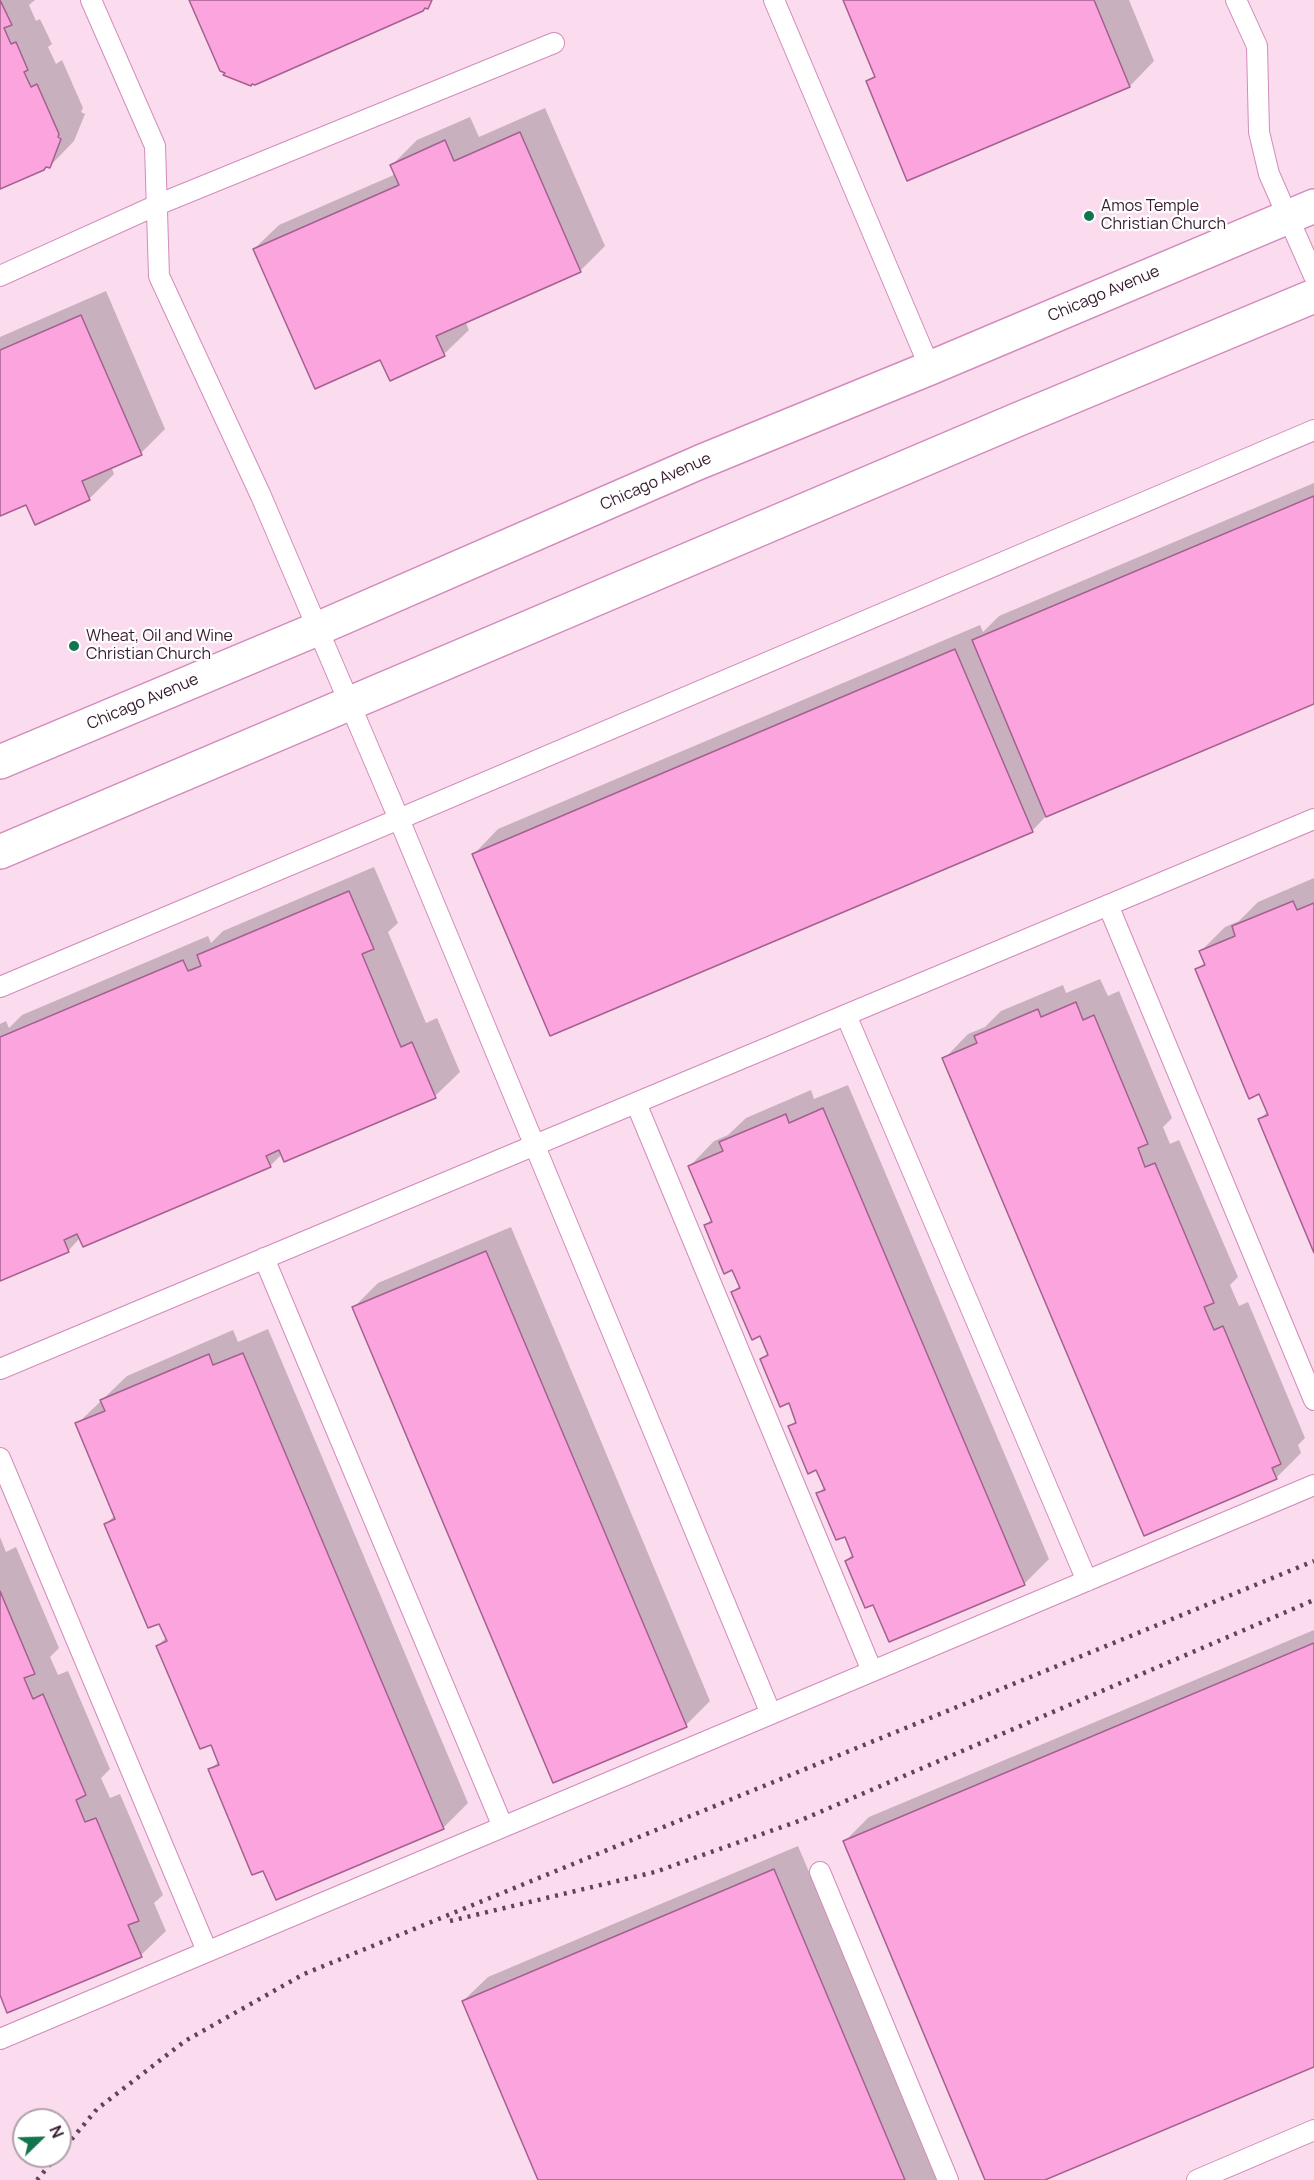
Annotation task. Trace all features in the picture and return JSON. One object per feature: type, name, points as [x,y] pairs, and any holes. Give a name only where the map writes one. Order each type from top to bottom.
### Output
[{"type":"main road","name":"Chicago Avenue","points":[[0,762],[700,462],[930,368],[1301,211]]},
{"type":"main road","points":[[0,852],[1019,419],[1314,297]]},
{"type":"lane","points":[[91,0],[155,146],[159,276],[261,496],[399,819],[771,1714]]},
{"type":"lane","points":[[774,0],[930,368]]},
{"type":"lane","points":[[1236,0],[1257,46],[1259,132],[1269,174],[1301,211],[1314,276]]},
{"type":"lane","points":[[0,276],[156,205],[554,43]]},
{"type":"lane","points":[[0,987],[1314,430]]},
{"type":"lane","points":[[0,1369],[1314,819]]},
{"type":"lane","points":[[1108,905],[1314,1400]]},
{"type":"lane","points":[[846,1015],[1087,1581]]},
{"type":"lane","points":[[636,1103],[872,1671]]},
{"type":"lane","points":[[264,1258],[503,1827]]},
{"type":"lane","points":[[0,1458],[207,1951]]},
{"type":"lane","points":[[0,2039],[1314,1485]]},
{"type":"lane","points":[[820,1872],[948,2180]]},
{"type":"lane","points":[[1197,2180],[1314,2130]]},
{"type":"building","points":[[0,0],[12,25],[4,28],[11,44],[16,42],[28,70],[24,72],[31,87],[37,84],[59,134],[58,137],[61,139],[50,168],[46,167],[44,170],[0,189]]},
{"type":"building","points":[[189,0],[432,0],[428,9],[425,8],[423,11],[251,86],[223,75],[225,73],[220,71]]},
{"type":"building","points":[[843,0],[1094,0],[1130,87],[907,181],[866,81],[875,77]]},
{"type":"building","points":[[520,132],[581,272],[436,336],[445,356],[390,381],[380,360],[315,389],[253,249],[399,185],[390,165],[445,140],[454,161]]},
{"type":"building","points":[[81,315],[142,455],[82,481],[90,500],[35,525],[26,505],[0,516],[0,350]]},
{"type":"building","points":[[1314,496],[1314,704],[1046,817],[972,640]]},
{"type":"building","points":[[955,649],[1033,832],[550,1036],[472,854]]},
{"type":"building","points":[[349,891],[374,949],[362,954],[401,1047],[412,1042],[436,1098],[284,1162],[279,1150],[266,1156],[271,1167],[83,1247],[77,1234],[64,1240],[69,1252],[0,1281],[0,1037],[183,960],[188,971],[201,966],[197,955]]},
{"type":"building","points":[[1293,901],[1297,910],[1314,903],[1314,1253],[1258,1119],[1268,1115],[1259,1094],[1249,1099],[1195,969],[1205,965],[1199,951],[1235,936],[1232,926]]},
{"type":"building","points":[[1076,1002],[1083,1020],[1094,1015],[1148,1144],[1138,1148],[1145,1167],[1155,1163],[1214,1303],[1204,1307],[1214,1330],[1223,1326],[1281,1464],[1272,1468],[1277,1479],[1144,1536],[942,1058],[977,1043],[974,1036],[1038,1009],[1041,1017]]},
{"type":"building","points":[[823,1108],[1025,1585],[889,1642],[873,1605],[865,1608],[845,1561],[853,1557],[845,1537],[836,1540],[816,1493],[825,1490],[816,1470],[808,1474],[788,1426],[796,1423],[789,1403],[780,1407],[760,1359],[768,1355],[760,1336],[752,1340],[731,1292],[740,1288],[732,1270],[724,1274],[704,1225],[712,1222],[688,1166],[723,1151],[719,1142],[786,1114],[789,1123]]},
{"type":"building","points":[[486,1251],[687,1727],[553,1783],[352,1307]]},
{"type":"building","points":[[243,1353],[444,1829],[276,1900],[263,1871],[252,1875],[208,1769],[219,1765],[211,1745],[200,1749],[156,1646],[167,1641],[159,1624],[148,1628],[104,1524],[115,1519],[75,1423],[105,1411],[100,1400],[209,1354],[213,1365]]},
{"type":"building","points":[[0,1591],[35,1674],[24,1678],[33,1699],[43,1694],[86,1795],[76,1800],[85,1822],[96,1818],[139,1921],[128,1925],[142,1957],[7,2013],[0,1995]]},
{"type":"building","points":[[1314,1643],[1314,2067],[1045,2180],[985,2180],[843,1841]]},
{"type":"building","points":[[774,1869],[905,2180],[538,2180],[462,2001]]},
{"type":"railway","points":[[72,2139],[97,2109],[185,2041],[304,1974],[1314,1561]]},
{"type":"railway","points":[[450,1921],[655,1872],[799,1821],[1314,1600]]},
{"type":"railway","points":[[37,2180],[47,2168]]},
{"type":"place","name":"Amos Temple Christian Church","points":[[1089,216]]},
{"type":"place","name":"Wheat, Oil and Wine Christian Church","points":[[74,646]]}]
